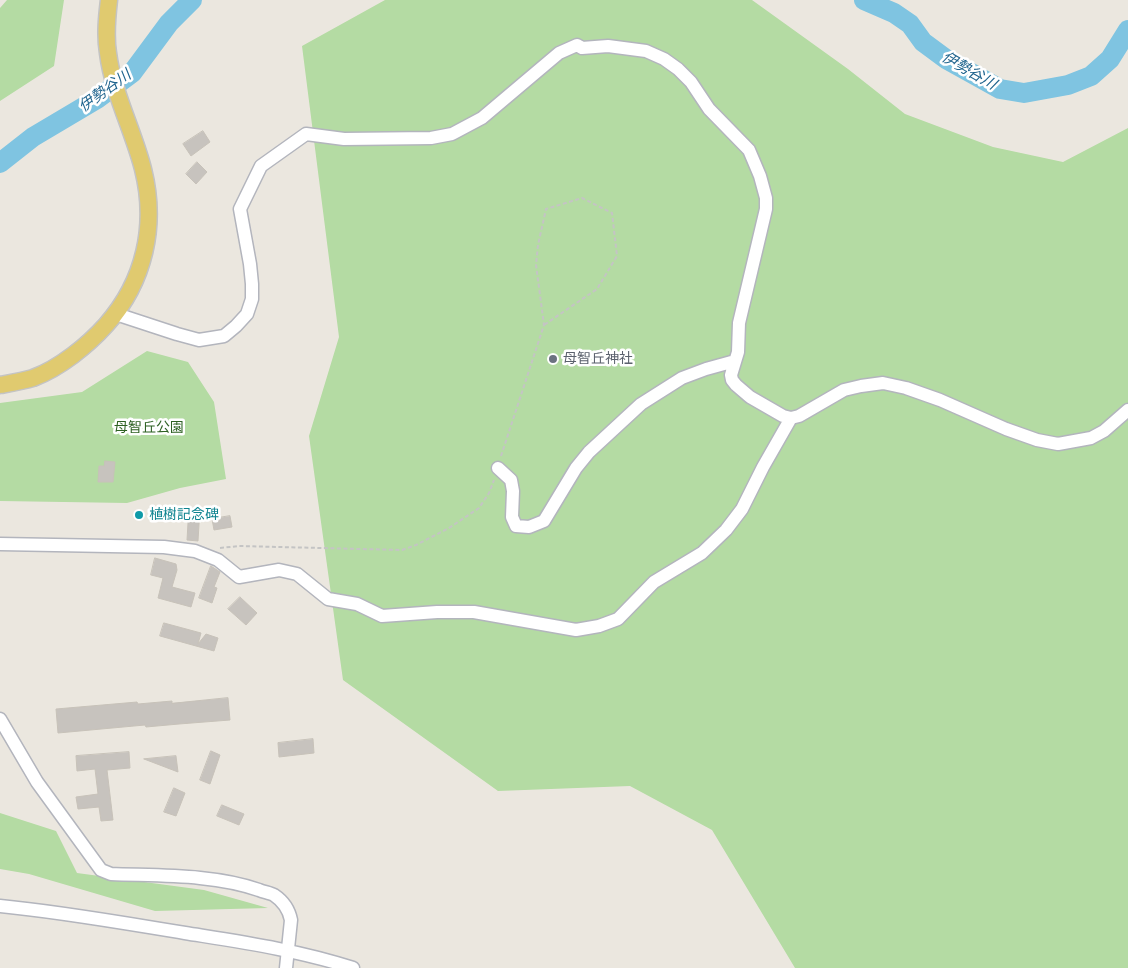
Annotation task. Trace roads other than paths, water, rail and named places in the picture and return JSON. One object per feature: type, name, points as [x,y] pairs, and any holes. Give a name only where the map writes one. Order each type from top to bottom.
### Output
[{"type":"main road","points":[[0,386],[34,377],[62,363],[84,346],[116,314],[131,289],[143,258],[149,230],[149,204],[143,168],[112,74],[107,52],[106,34],[109,0]]},
{"type":"street","points":[[116,314],[199,340],[224,336],[247,314],[252,299],[250,264],[240,209],[261,166],[306,134],[344,140],[431,138],[452,134],[482,118],[559,53],[577,45],[582,48],[608,46],[646,51],[664,58],[678,69],[691,82],[709,109],[749,150],[760,176],[766,198],[766,209],[739,323],[738,352],[731,374],[732,380],[750,396],[783,416],[791,418],[799,416],[844,390],[883,383],[906,388],[940,400],[1006,429],[1037,440],[1058,444],[1091,438],[1104,431],[1128,410]]},
{"type":"street","points":[[498,468],[511,480],[514,491],[512,516],[516,526],[529,527],[544,522],[576,468],[589,452],[641,404],[682,378],[706,369],[735,362]]},
{"type":"street","points":[[0,544],[158,547],[195,551],[218,560],[239,577],[279,570],[297,574],[328,599],[357,604],[382,616],[438,612],[474,612],[576,630],[599,626],[618,618],[654,582],[702,553],[726,530],[742,509],[791,418]]},
{"type":"street","points":[[0,718],[37,782],[101,870],[111,874],[172,876],[222,881],[245,885],[274,896],[286,907],[291,920],[286,968]]},
{"type":"street","points":[[0,906],[43,910],[287,950],[352,968]]},
{"type":"waterway","name":"伊勢谷川","points":[[0,163],[33,137],[97,99],[132,73],[169,23],[192,0]]},
{"type":"waterway","name":"伊勢谷川","points":[[864,0],[894,13],[910,24],[923,42],[946,59],[1000,89],[1024,93],[1068,85],[1091,76],[1110,59],[1128,30]]},
{"type":"place","name":"母智丘神社","points":[[553,359]]},
{"type":"place","name":"植樹記念碑","points":[[139,515]]},
{"type":"park label","name":"母智丘公園","points":[[149,428]]}]
